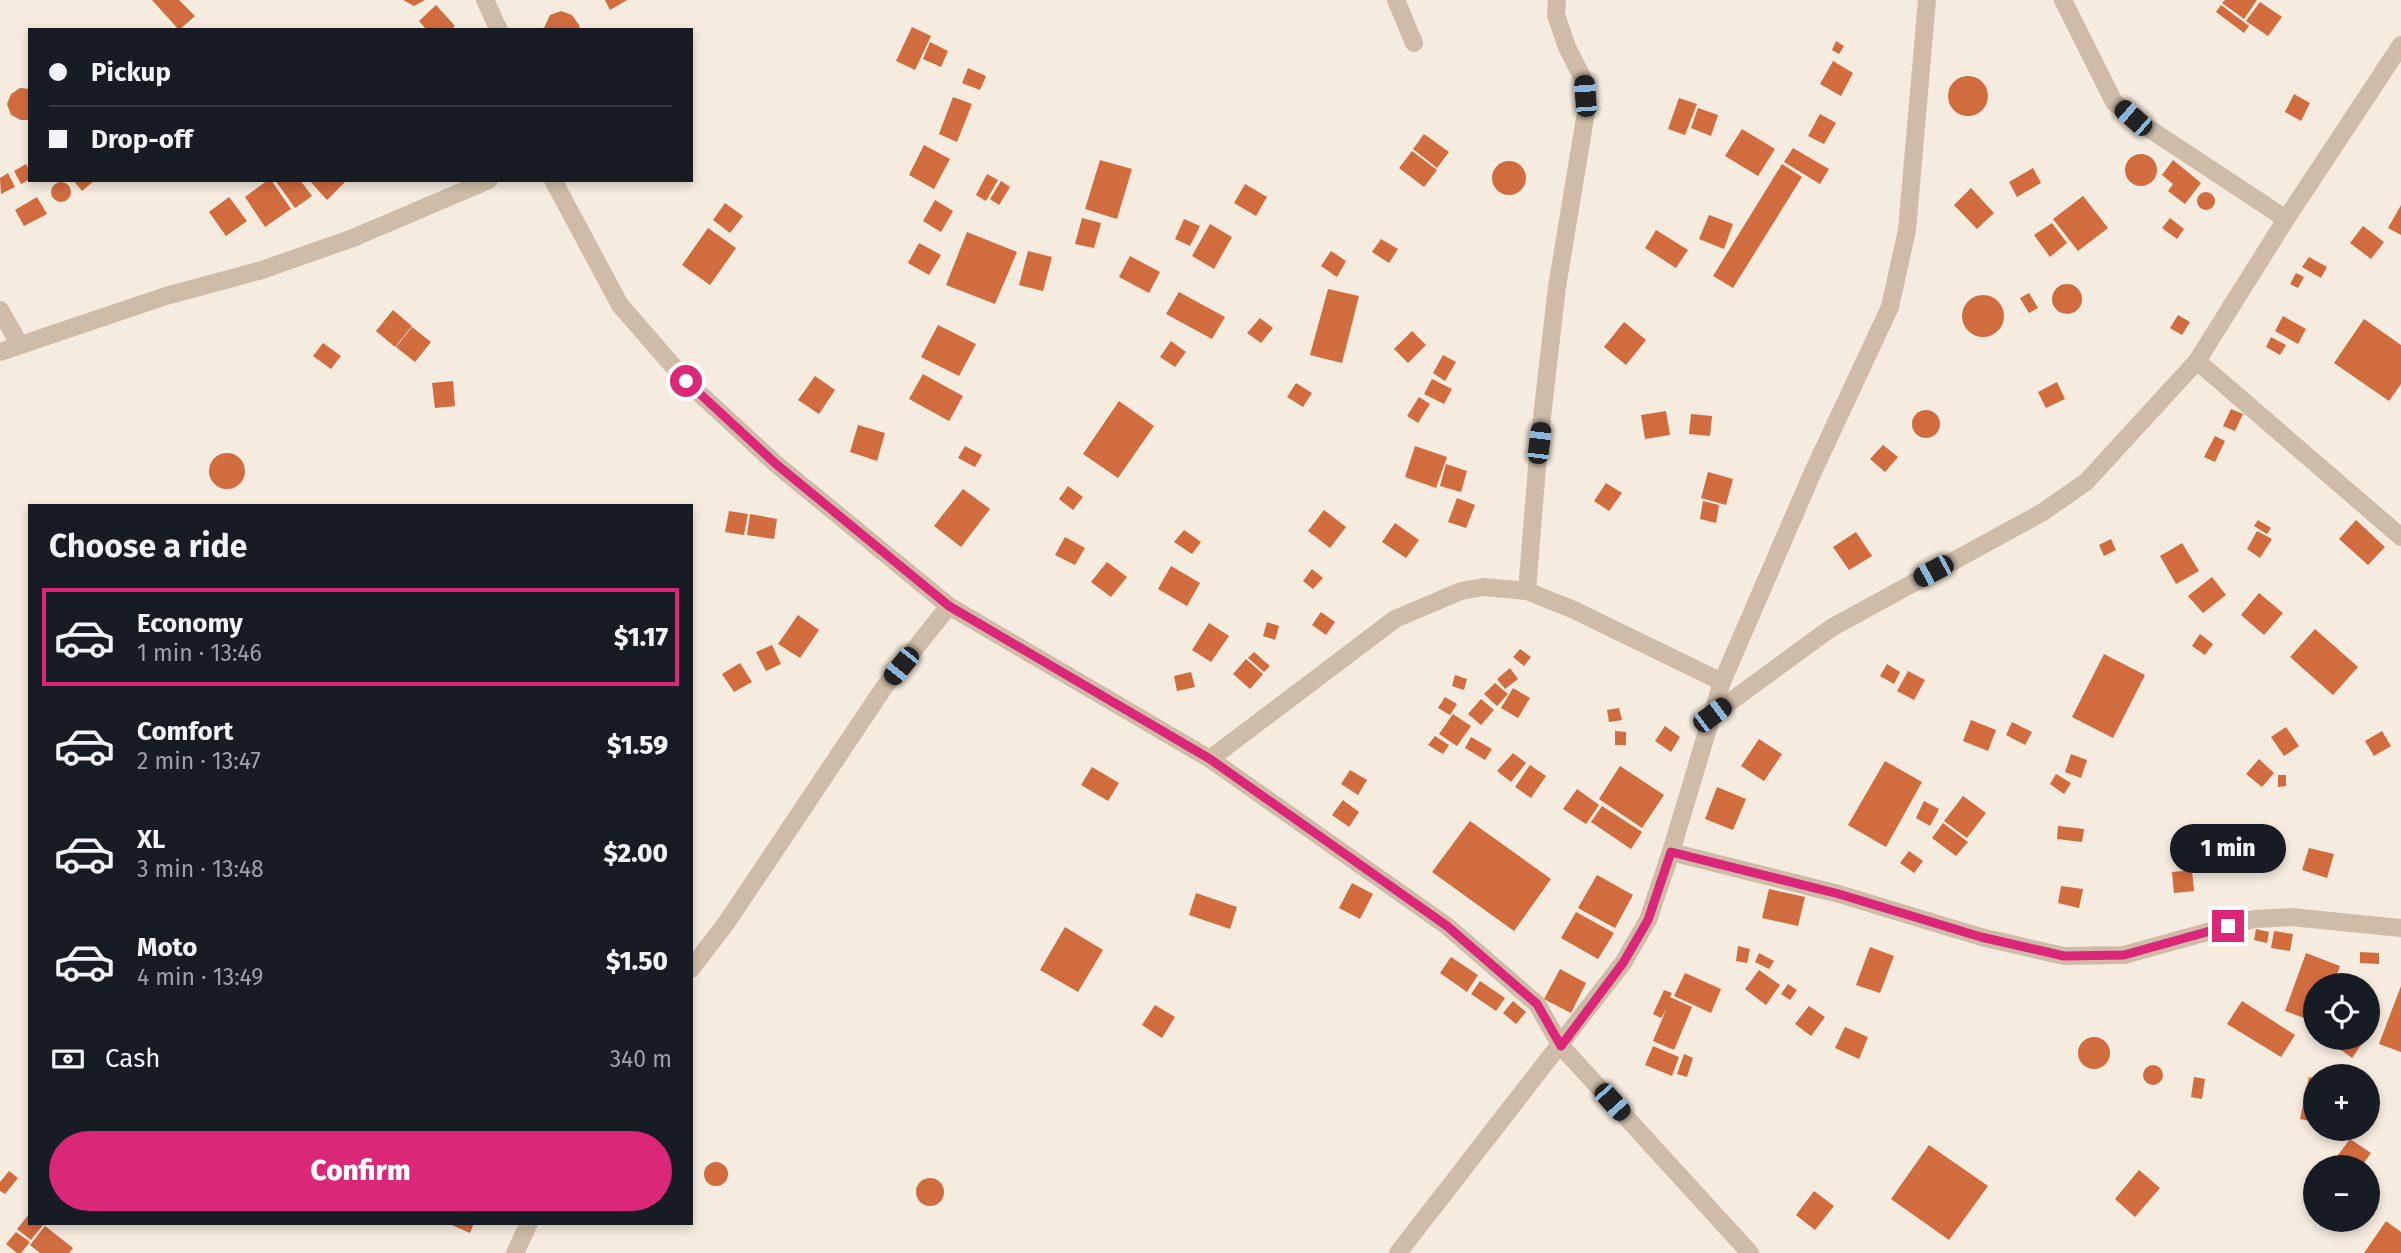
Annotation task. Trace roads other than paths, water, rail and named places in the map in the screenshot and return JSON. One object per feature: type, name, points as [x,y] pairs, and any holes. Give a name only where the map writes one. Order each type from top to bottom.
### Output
[{"type":"street","points":[[485,0],[498,28]]},
{"type":"street","points":[[1396,0],[1414,43]]},
{"type":"street","points":[[1527,591],[1539,443],[1557,287],[1586,112],[1583,79],[1567,47],[1556,15],[1557,0]]},
{"type":"street","points":[[1398,1253],[1561,1046],[1623,963],[1648,920],[1722,682],[1812,474],[1890,307],[1907,230],[1927,0]]},
{"type":"street","points":[[2063,0],[2115,102],[2133,118],[2286,219]]},
{"type":"street","points":[[1712,715],[1831,628],[2043,512],[2086,482],[2197,361],[2286,219],[2401,45]]},
{"type":"street","points":[[0,352],[166,296],[262,270],[353,238],[484,182]]},
{"type":"street","points":[[554,182],[620,305],[686,381],[776,464],[949,606],[1210,759],[1447,926],[1537,1004],[1561,1046],[1749,1253]]},
{"type":"street","points":[[0,310],[20,345]]},
{"type":"street","points":[[2197,361],[2401,537]]},
{"type":"street","points":[[1210,759],[1395,619],[1461,591],[1484,587],[1527,591],[1574,610],[1722,682]]},
{"type":"street","points":[[693,966],[727,922],[885,686],[949,606]]},
{"type":"street","points":[[1671,852],[1839,894],[1981,937],[2064,956],[2124,955],[2254,919],[2291,917],[2401,928]]},
{"type":"street","points":[[515,1253],[528,1225]]}]
